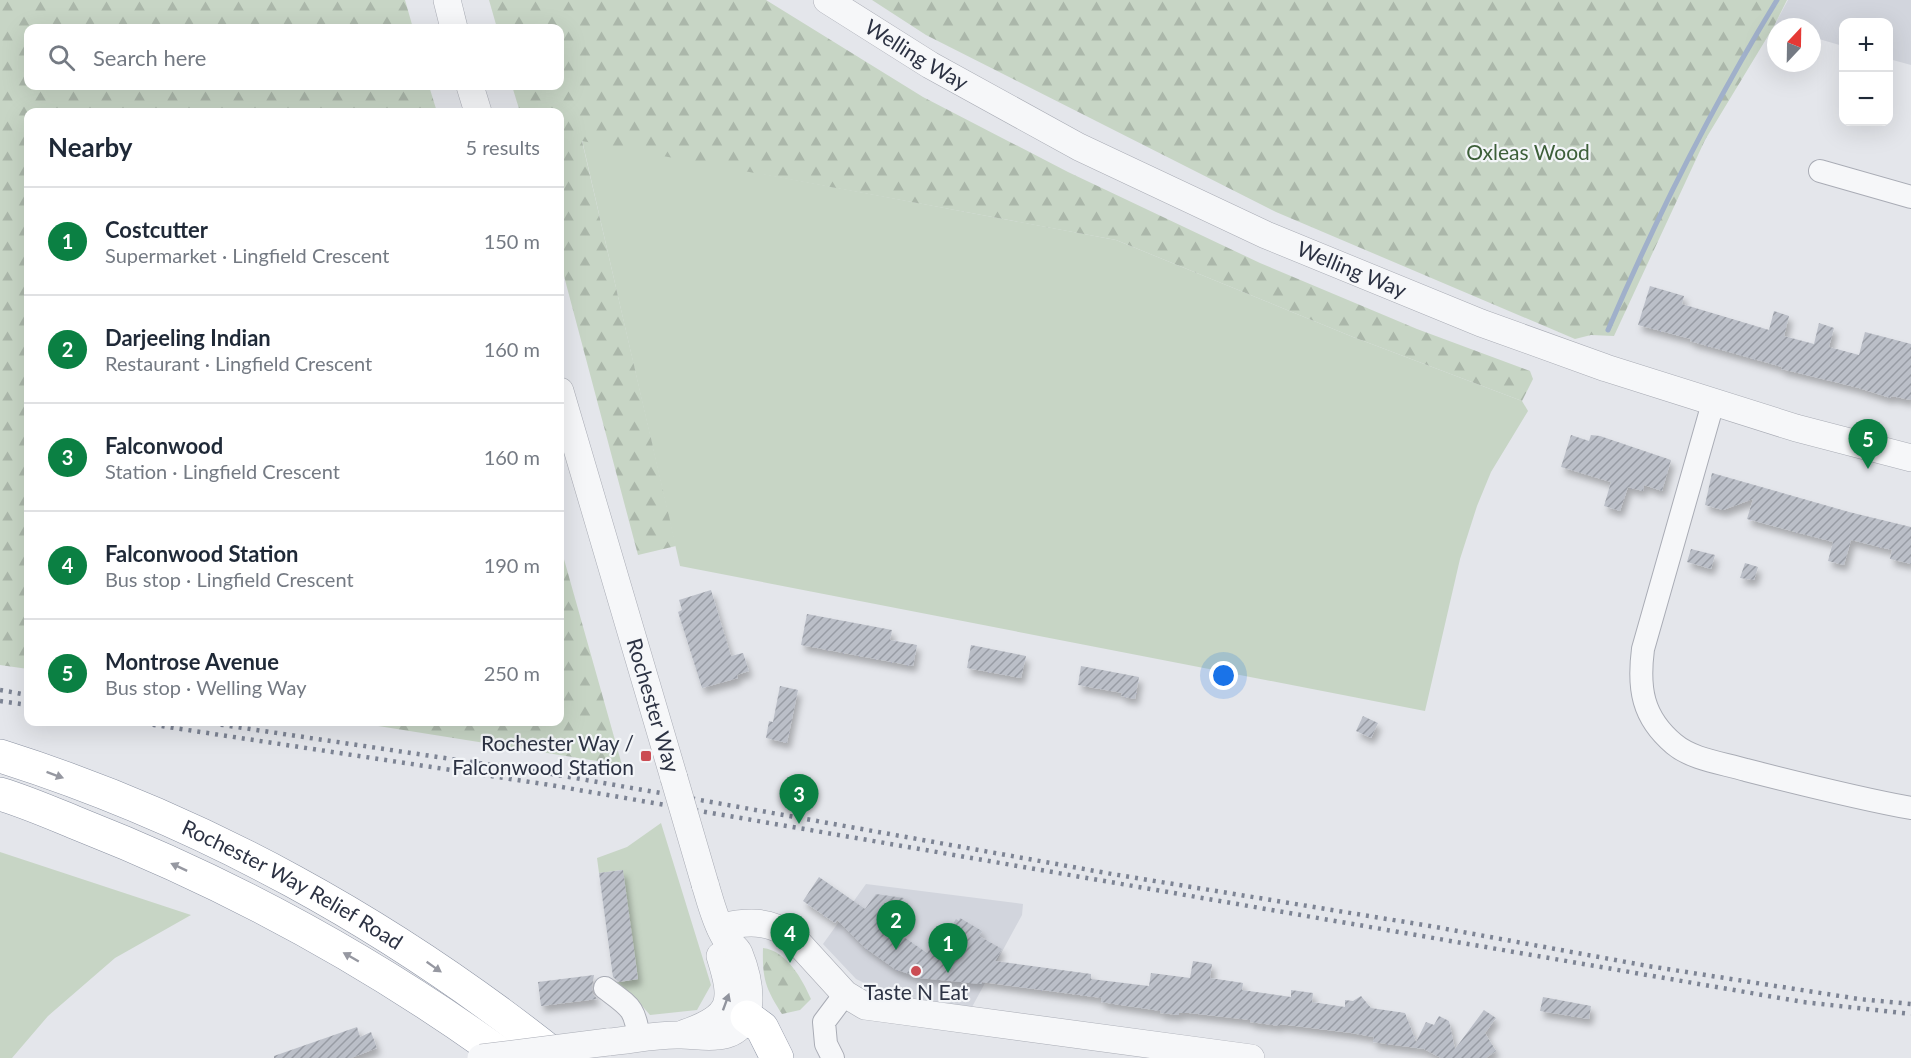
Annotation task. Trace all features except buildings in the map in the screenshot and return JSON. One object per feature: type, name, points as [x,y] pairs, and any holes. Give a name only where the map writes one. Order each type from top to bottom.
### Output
[{"type":"highway","name":"Rochester Way Relief Road","points":[[0,756],[96,790],[178,824],[275,872],[414,953],[558,1058]]},
{"type":"highway","name":"Rochester Way Relief Road","points":[[0,794],[129,844],[282,918],[373,970],[506,1058]]},
{"type":"street","points":[[447,0],[452,24]]},
{"type":"street","name":"Welling Way","points":[[828,0],[930,65],[1079,147],[1266,235],[1481,323],[1606,368],[1796,428],[1911,458]]},
{"type":"street","points":[[471,90],[477,108]]},
{"type":"street","points":[[1820,171],[1911,197]]},
{"type":"street","points":[[1713,403],[1643,649],[1640,673],[1642,694],[1647,710],[1673,743],[1702,758],[1796,783],[1911,808]]},
{"type":"street","name":"Rochester Way","points":[[564,405],[705,884],[722,932],[738,951],[764,1037]]},
{"type":"street","points":[[681,1034],[711,1022],[721,1014],[728,1002],[728,984],[720,955],[722,932],[747,921],[781,929],[792,936],[845,994],[865,1006],[1155,1052],[1251,1058]]},
{"type":"street","points":[[605,988],[630,1007],[636,1018],[639,1039]]},
{"type":"street","points":[[833,1058],[826,1044],[824,1022],[845,994]]},
{"type":"street","points":[[481,1058],[681,1034],[720,1036],[736,1030],[764,1037]]},
{"type":"shaded area","points":[[1788,0],[1911,0],[1911,65],[1893,60],[1893,18],[1839,18],[1839,45],[1821,40],[1821,18],[1778,18]]},
{"type":"shaded area","points":[[866,884],[1023,904],[1022,915],[972,1007],[891,996],[856,979],[823,944]]},
{"type":"green space","points":[[0,0],[405,0],[412,24],[24,24],[24,90],[430,90],[436,108],[24,108],[24,668],[0,665]]},
{"type":"green space","points":[[489,0],[766,0],[923,97],[1068,172],[1260,263],[1417,329],[1530,371],[1533,379],[1522,401],[1353,337],[1116,240],[582,141],[676,546],[638,555],[564,276],[564,108],[519,108],[513,90],[564,90],[564,24],[496,24]]},
{"type":"green space","name":"Oxleas Wood","points":[[872,0],[1787,0],[1778,18],[1767,18],[1767,38],[1705,140],[1614,336],[1591,335],[1575,339],[1276,212],[926,35]]},
{"type":"green space","points":[[582,140],[1116,240],[1353,337],[1522,401],[1528,411],[1491,472],[1460,559],[1425,711],[680,566]]},
{"type":"green space","points":[[564,559],[622,765],[378,726],[564,726]]},
{"type":"green space","points":[[661,823],[711,985],[697,1010],[650,1015],[636,999],[613,983],[638,979],[622,870],[599,873],[597,858],[627,847]]},
{"type":"green space","points":[[0,852],[191,915],[115,958],[48,1016],[12,1058],[0,1058]]},
{"type":"green space","points":[[763,948],[772,950],[786,960],[803,983],[811,999],[800,1010],[782,1014],[764,976]]},
{"type":"waterway","points":[[1608,330],[1687,162],[1730,80],[1777,0]]},
{"type":"railway","points":[[0,690],[24,694]]},
{"type":"railway","points":[[0,701],[24,704]]},
{"type":"railway","points":[[161,726],[550,785],[1803,1002],[1911,1014]]},
{"type":"railway","points":[[230,726],[552,774],[1112,874],[1430,926],[1648,966],[1859,999],[1911,1004]]},
{"type":"place","name":"Montrose Avenue","points":[[1868,469]]},
{"type":"place","name":"Rochester Way / Falconwood Station","points":[[646,756]]},
{"type":"place","name":"Falconwood","points":[[799,824]]},
{"type":"place","name":"Darjeeling Indian","points":[[896,950]]},
{"type":"place","name":"Falconwood Station","points":[[790,963]]},
{"type":"place","name":"Taste N Eat","points":[[916,971]]},
{"type":"place","name":"Costcutter","points":[[948,973]]}]
